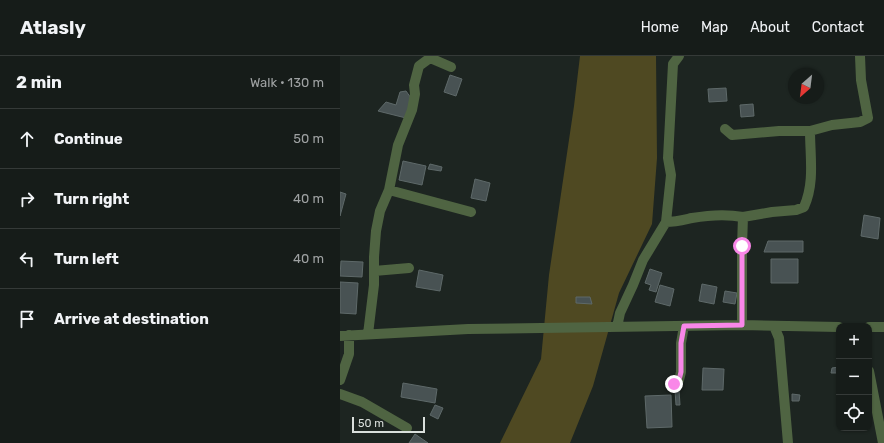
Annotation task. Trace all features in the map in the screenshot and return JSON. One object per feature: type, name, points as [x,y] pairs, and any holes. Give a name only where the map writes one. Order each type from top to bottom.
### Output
[{"type":"street","points":[[617,327],[620,313],[643,260],[666,222],[671,175],[668,158],[673,64],[678,56]]},
{"type":"street","points":[[725,129],[732,135],[780,131],[810,131],[832,125],[860,122],[868,118],[861,80],[860,56]]},
{"type":"street","points":[[368,334],[374,285],[376,231],[380,211],[389,190],[398,145],[412,110],[415,94],[414,85],[418,66],[430,58],[451,67]]},
{"type":"street","points":[[666,222],[730,214],[744,217],[772,212],[796,210],[804,207],[808,199],[812,175],[810,131]]},
{"type":"street","points":[[389,190],[471,212]]},
{"type":"street","points":[[742,325],[742,246],[744,217]]},
{"type":"street","points":[[374,271],[409,268]]},
{"type":"street","points":[[340,380],[349,354],[345,336],[468,329],[742,325],[836,327]]},
{"type":"street","points":[[674,384],[679,380],[681,372],[681,343],[684,326]]},
{"type":"street","points":[[774,326],[779,338],[788,443]]},
{"type":"street","points":[[872,327],[884,327]]},
{"type":"street","points":[[872,386],[883,443]]},
{"type":"street","points":[[340,394],[362,402],[407,428]]},
{"type":"shaded area","points":[[580,56],[656,56],[657,158],[652,224],[619,293],[593,386],[570,443],[500,443],[541,359],[549,275]]},
{"type":"building","points":[[450,75],[462,79],[456,96],[444,92]]},
{"type":"building","points":[[726,88],[727,101],[709,102],[708,89]]},
{"type":"building","points":[[406,91],[411,98],[406,118],[378,111],[386,102],[396,105],[400,92]]},
{"type":"building","points":[[753,104],[754,116],[741,117],[740,105]]},
{"type":"building","points":[[403,161],[426,166],[422,185],[399,180]]},
{"type":"building","points":[[430,164],[442,167],[441,171],[428,169]]},
{"type":"building","points":[[475,179],[490,183],[486,201],[471,198]]},
{"type":"building","points":[[340,192],[346,194],[340,216]]},
{"type":"building","points":[[864,215],[880,218],[878,239],[861,236]]},
{"type":"building","points":[[768,241],[803,241],[803,252],[764,252]]},
{"type":"building","points":[[771,259],[798,259],[798,283],[771,283]]},
{"type":"building","points":[[341,261],[363,262],[362,277],[340,276]]},
{"type":"building","points":[[650,269],[662,273],[656,292],[649,290],[651,285],[645,283]]},
{"type":"building","points":[[419,270],[443,275],[440,291],[416,287]]},
{"type":"building","points":[[340,282],[358,283],[356,314],[340,313]]},
{"type":"building","points":[[702,284],[717,287],[714,304],[699,301]]},
{"type":"building","points":[[660,285],[674,289],[670,306],[655,302]]},
{"type":"building","points":[[725,291],[737,293],[735,304],[723,302]]},
{"type":"building","points":[[576,297],[590,297],[592,304],[576,303]]},
{"type":"building","points":[[836,367],[836,373],[831,373],[832,368]]},
{"type":"building","points":[[703,368],[724,369],[723,390],[702,390]]},
{"type":"building","points":[[403,383],[437,389],[435,403],[401,397]]},
{"type":"building","points":[[675,390],[679,390],[680,405],[676,405]]},
{"type":"building","points":[[792,394],[800,395],[799,401],[792,401]]},
{"type":"building","points":[[671,395],[672,427],[647,428],[645,396]]},
{"type":"building","points":[[435,405],[443,408],[438,419],[430,415]]},
{"type":"building","points":[[415,434],[428,443],[409,443]]},
{"type":"route","points":[[674,384],[679,380],[681,372],[681,343],[684,326],[742,325],[742,246]]}]
